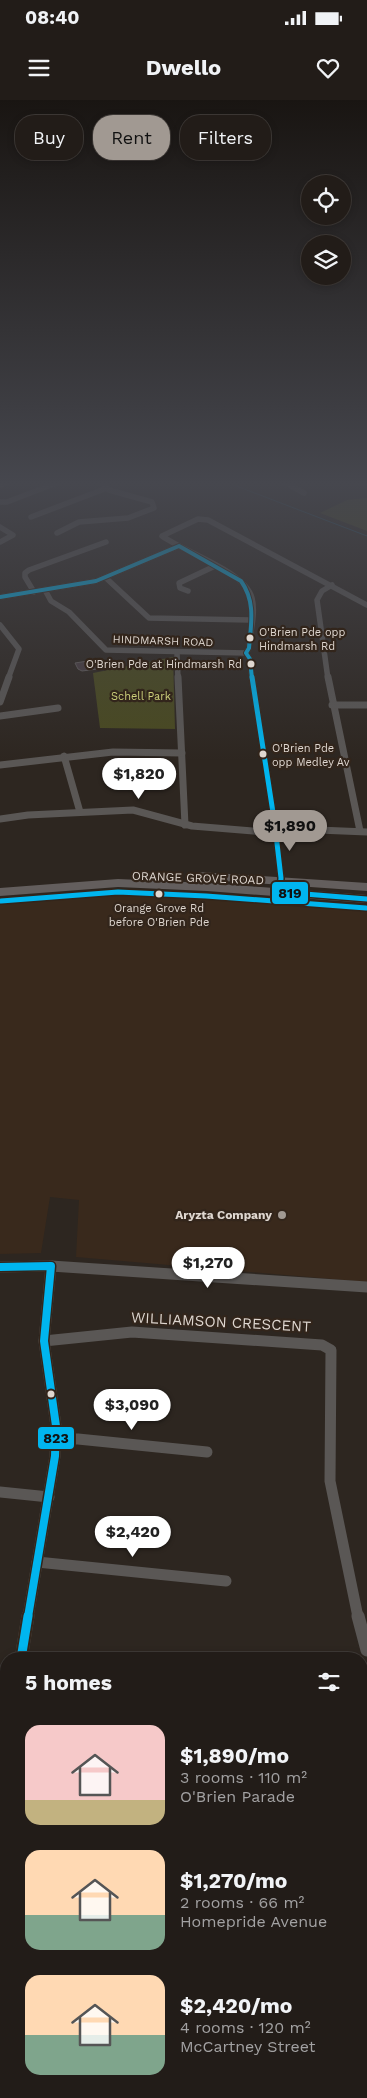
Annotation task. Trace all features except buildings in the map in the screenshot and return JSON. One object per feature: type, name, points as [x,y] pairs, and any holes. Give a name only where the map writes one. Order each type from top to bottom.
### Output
[{"type":"highway","name":"ORANGE GROVE ROAD","points":[[0,886],[139,875],[182,875],[367,899]]},
{"type":"highway","name":"ORANGE GROVE ROAD","points":[[0,892],[118,883],[367,888]]},
{"type":"street","points":[[25,575],[34,592]]},
{"type":"street","points":[[0,597],[92,582],[112,575]]},
{"type":"street","points":[[188,591],[180,588],[180,583],[196,575]]},
{"type":"street","points":[[231,575],[249,590],[252,604],[249,648],[246,653],[250,659],[258,727],[276,825],[281,887]]},
{"type":"street","points":[[312,575],[367,604]]},
{"type":"street","points":[[106,578],[149,618],[250,620]]},
{"type":"street","points":[[0,819],[80,812],[133,810],[185,824],[276,825],[318,830],[363,832],[332,705],[317,600],[322,591],[332,586]]},
{"type":"street","name":"HINDMARSH ROAD","points":[[45,590],[51,602],[69,612],[106,650],[246,653]]},
{"type":"street","points":[[0,625],[19,649],[0,702]]},
{"type":"street","points":[[177,653],[185,824]]},
{"type":"street","points":[[332,705],[367,705]]},
{"type":"street","points":[[0,716],[58,708]]},
{"type":"street","points":[[0,765],[64,756],[144,750],[182,752]]},
{"type":"street","points":[[64,756],[80,812]]},
{"type":"street","points":[[0,1267],[51,1266],[367,1287]]},
{"type":"street","points":[[22,1652],[49,1497],[56,1439],[44,1341],[51,1266]]},
{"type":"street","name":"WILLIAMSON CRESCENT","points":[[44,1341],[132,1332],[322,1345],[331,1350],[330,1481],[355,1605],[367,1650]]},
{"type":"street","points":[[56,1439],[78,1439],[207,1452]]},
{"type":"street","points":[[0,1492],[49,1497]]},
{"type":"street","points":[[37,1562],[226,1581]]},
{"type":"shaded area","points":[[151,892],[367,905],[367,1282],[76,1257],[79,1200],[50,1197],[41,1253],[0,1254],[0,902],[87,894]]},
{"type":"green space","name":"Schell Park","points":[[173,657],[175,729],[100,728],[93,673]]},
{"type":"transit line","name":"819","points":[[0,597],[96,581],[110,575]]},
{"type":"transit line","name":"819","points":[[231,575],[241,581],[250,597],[252,613],[249,648],[246,653],[250,659],[257,718],[274,819]]},
{"type":"transit line","name":"819","points":[[275,826],[281,878],[280,892],[367,899]]},
{"type":"transit line","points":[[1,901],[118,892],[206,896],[366,908]]},
{"type":"transit line","name":"823","points":[[0,1267],[51,1266],[44,1341],[56,1426],[55,1456],[22,1652]]},
{"type":"place","name":"O'Brien Pde opp Hindmarsh Rd","points":[[250,638]]},
{"type":"place","name":"O'Brien Pde at Hindmarsh Rd","points":[[251,664]]},
{"type":"place","name":"O'Brien Pde opp Medley Av","points":[[263,754]]},
{"type":"place","name":"Orange Grove Rd before O'Brien Pde","points":[[159,894]]},
{"type":"place","name":"Aryzta Company","points":[[282,1215]]}]
